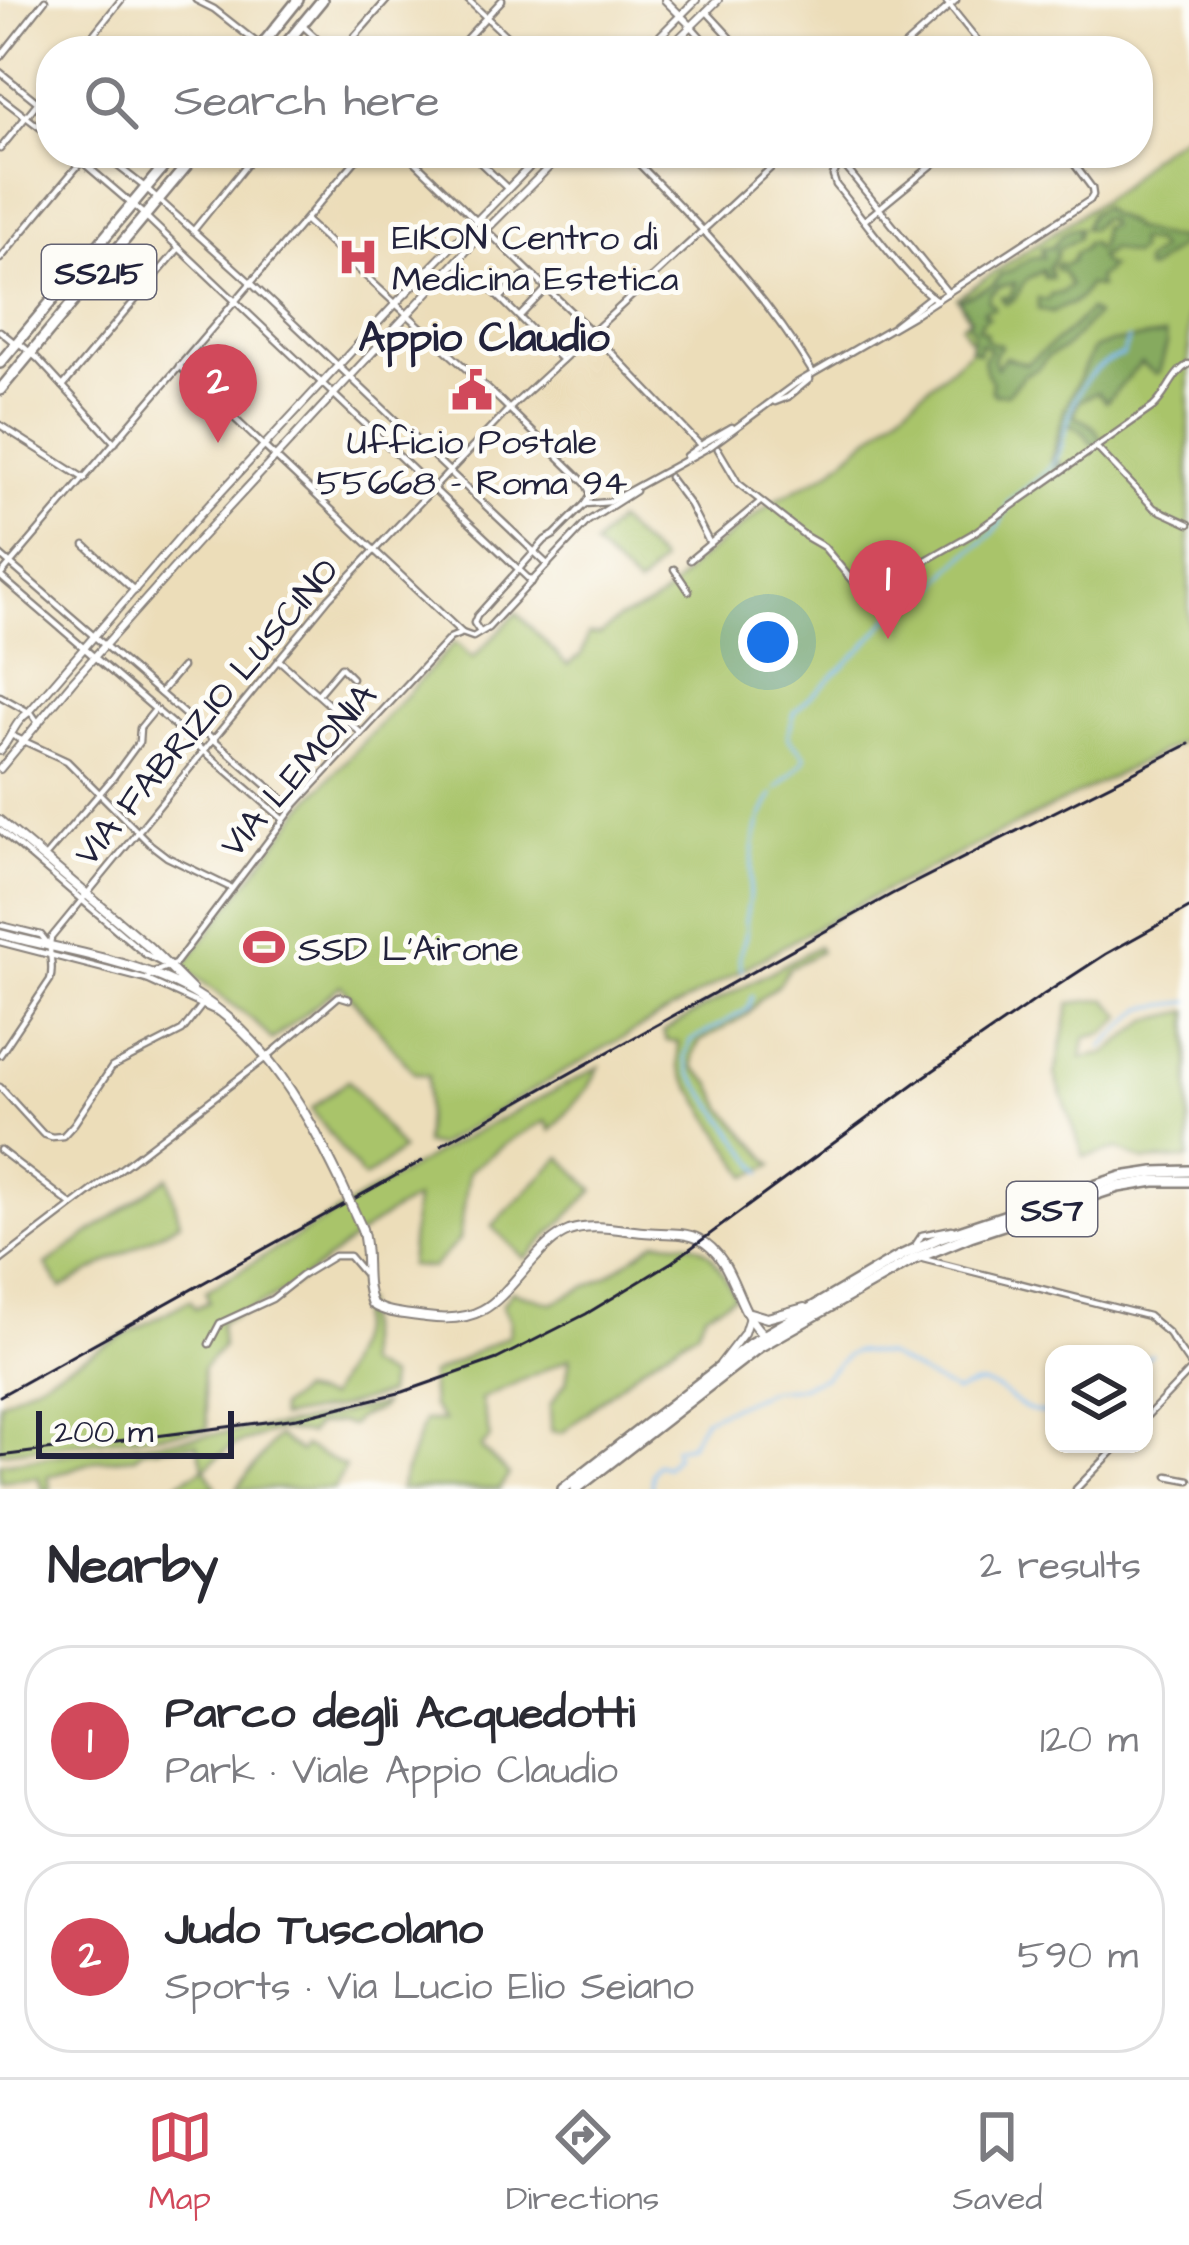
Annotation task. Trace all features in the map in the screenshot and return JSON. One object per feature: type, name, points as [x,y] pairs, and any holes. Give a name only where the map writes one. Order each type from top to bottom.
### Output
[{"type":"main road","points":[[292,36],[322,0]]},
{"type":"main road","points":[[268,36],[294,2]]},
{"type":"main road","name":"SS215","points":[[0,363],[164,168]]},
{"type":"main road","name":"SS215","points":[[0,390],[185,168]]},
{"type":"main road","points":[[0,825],[170,967],[202,1001]]},
{"type":"main road","points":[[0,938],[149,977],[225,1015],[267,1057],[306,1112],[362,1229],[370,1301],[378,1308],[462,1318],[487,1308],[550,1242],[572,1230],[600,1228],[688,1236],[705,1243],[767,1337]]},
{"type":"main road","name":"SS7","points":[[563,1489],[716,1370],[822,1300],[964,1228],[1121,1178],[1154,1172],[1189,1176]]},
{"type":"main road","name":"SS7","points":[[576,1489],[767,1337],[917,1252],[1118,1187],[1189,1176]]},
{"type":"main road","points":[[748,1314],[777,1317],[822,1300]]},
{"type":"street","points":[[0,57],[45,0]]},
{"type":"street","points":[[92,36],[121,0]]},
{"type":"street","points":[[196,0],[214,8],[246,36]]},
{"type":"street","points":[[355,36],[387,0]]},
{"type":"street","points":[[468,0],[506,36]]},
{"type":"street","points":[[471,36],[502,0]]},
{"type":"street","points":[[665,0],[700,36]]},
{"type":"street","points":[[660,36],[696,0],[729,36]]},
{"type":"street","points":[[681,36],[718,0]]},
{"type":"street","points":[[915,36],[950,2],[975,36]]},
{"type":"street","points":[[302,25],[313,36]]},
{"type":"street","points":[[0,72],[36,100]]},
{"type":"street","points":[[0,97],[36,125]]},
{"type":"street","points":[[0,149],[36,104]]},
{"type":"street","points":[[0,259],[76,168]]},
{"type":"street","points":[[90,168],[532,582]]},
{"type":"street","points":[[120,168],[251,284],[548,565]]},
{"type":"street","points":[[193,231],[244,168]]},
{"type":"street","points":[[284,820],[0,576],[349,168]]},
{"type":"street","points":[[422,168],[592,332],[700,445]]},
{"type":"street","points":[[486,168],[507,188]]},
{"type":"street","points":[[0,751],[20,719],[190,527],[528,168]]},
{"type":"street","points":[[0,769],[201,537],[547,168]]},
{"type":"street","points":[[643,168],[705,230],[756,291],[814,375]]},
{"type":"street","name":"VIA FABRIZIO LUSCINO","points":[[0,1055],[50,980],[51,938],[89,902],[137,832],[326,602],[509,410],[772,168]]},
{"type":"street","points":[[837,168],[834,182],[934,298]]},
{"type":"street","points":[[846,168],[948,293]]},
{"type":"street","points":[[865,220],[928,168]]},
{"type":"street","points":[[585,504],[608,503],[713,445],[737,425],[794,393],[814,375],[1086,202],[1093,197],[1093,188],[1078,168]]},
{"type":"street","points":[[305,220],[590,488],[585,504],[545,540],[475,619],[480,632]]},
{"type":"street","points":[[108,234],[118,238],[120,246]]},
{"type":"street","points":[[63,386],[179,248]]},
{"type":"street","points":[[500,298],[523,276]]},
{"type":"street","points":[[923,289],[937,277]]},
{"type":"street","points":[[484,282],[562,360]]},
{"type":"street","points":[[520,316],[547,288]]},
{"type":"street","points":[[0,331],[31,353],[115,443]]},
{"type":"street","points":[[713,445],[736,481],[824,547],[859,589],[869,591],[1012,507],[1159,402],[1175,374],[1189,364]]},
{"type":"street","points":[[179,366],[462,633],[472,637],[488,628],[592,517],[639,487]]},
{"type":"street","points":[[0,425],[85,478]]},
{"type":"street","points":[[684,459],[700,445],[713,445]]},
{"type":"street","points":[[1096,447],[1154,508],[1189,524]]},
{"type":"street","points":[[669,477],[710,544]]},
{"type":"street","points":[[690,560],[761,501]]},
{"type":"street","points":[[585,504],[592,517]]},
{"type":"street","points":[[190,527],[201,537]]},
{"type":"street","points":[[85,545],[135,591]]},
{"type":"street","points":[[0,555],[293,808]]},
{"type":"street","points":[[674,569],[689,591]]},
{"type":"street","name":"VIA LEMONIA","points":[[170,967],[293,808],[451,637],[462,633]]},
{"type":"street","points":[[278,660],[361,733]]},
{"type":"street","points":[[160,693],[182,667]]},
{"type":"street","points":[[318,694],[340,667],[352,678]]},
{"type":"street","points":[[0,696],[36,717],[39,724]]},
{"type":"street","points":[[44,858],[140,742],[140,728],[156,710]]},
{"type":"street","points":[[13,736],[68,761],[167,857],[231,888]]},
{"type":"street","points":[[0,825],[89,902]]},
{"type":"street","points":[[0,925],[40,934],[49,950]]},
{"type":"street","points":[[149,977],[170,967]]},
{"type":"street","points":[[0,1261],[338,997],[350,999]]},
{"type":"street","points":[[0,1087],[44,1134],[63,1136],[112,1067],[183,1030],[202,1001]]},
{"type":"street","points":[[0,1150],[73,1205]]},
{"type":"street","points":[[917,1252],[930,1262],[1148,1316],[1168,1333],[1189,1363]]},
{"type":"street","points":[[208,1345],[220,1323],[272,1299],[334,1256],[349,1256],[366,1276]]},
{"type":"street","points":[[716,1370],[744,1333],[748,1314]]},
{"type":"street","points":[[1153,1410],[1189,1372]]},
{"type":"street","points":[[1076,1489],[1111,1453]]},
{"type":"street","points":[[1168,1476],[1189,1480]]},
{"type":"green space","points":[[1189,131],[1189,738],[845,911],[437,1146],[424,1144],[428,1076],[414,1073],[341,985],[272,1040],[183,967],[304,806],[455,642],[473,658],[517,613],[567,665],[581,656],[588,635],[601,634],[618,619],[649,607],[668,593],[694,564],[774,501],[829,472],[969,352],[971,342],[961,325],[970,319],[957,298],[1121,187],[1139,168],[1153,168],[1153,155]]},
{"type":"green space","points":[[1102,207],[1133,229],[1179,238],[1180,245],[1149,270],[1144,262],[1159,250],[1155,243],[1138,240],[1138,251],[1132,255],[1110,249],[1099,256],[1110,267],[1097,279],[1100,287],[1088,285],[1074,302],[1052,313],[1038,309],[1038,298],[1047,300],[1070,286],[1055,265],[1072,261],[1086,243],[1100,247],[1107,219],[1084,228],[1091,214]]},
{"type":"green space","points":[[1079,228],[1078,238],[1056,251],[1049,267],[1052,278],[1044,278],[1043,270],[1005,304],[1001,297],[1010,297],[1015,283],[991,292],[988,302],[994,309],[984,310],[989,317],[978,329],[986,332],[991,343],[1000,344],[993,360],[997,367],[1005,357],[1026,364],[1089,310],[1096,315],[1007,394],[995,394],[983,360],[990,349],[980,343],[979,353],[971,349],[973,332],[967,322],[971,319],[959,300],[993,285],[1001,274],[1026,261],[1043,257],[1041,249],[1053,247],[1064,234]]},
{"type":"green space","points":[[1165,335],[1159,372],[1141,363],[1106,402],[1097,392],[1078,402],[1074,416],[1094,428],[1101,440],[1091,444],[1068,425],[1055,458],[1064,467],[1056,467],[1051,460],[1065,408],[1093,349]]},
{"type":"green space","points":[[617,521],[661,562],[638,587],[594,546]]},
{"type":"green space","points":[[818,946],[820,952],[789,968],[748,1014],[699,1042],[693,1055],[694,1067],[712,1084],[724,1109],[773,1165],[748,1176],[679,1067],[678,1042],[667,1041],[663,1032]]},
{"type":"green space","points":[[1106,999],[1123,1017],[1105,1033],[1085,1038],[1082,1058],[1105,1054],[1149,1020],[1189,1011],[1189,1159],[1144,1161],[1118,1149],[1084,1157],[1055,1075],[1070,1003]]},
{"type":"green space","points":[[599,1067],[589,1087],[551,1131],[546,1121],[469,1171],[459,1240],[432,1268],[409,1266],[415,1199],[289,1288],[220,1323],[222,1347],[202,1369],[208,1429],[0,1452],[0,1402],[190,1300],[195,1308],[209,1302],[206,1291],[434,1154]]},
{"type":"green space","points":[[348,1080],[402,1150],[364,1179],[311,1109]]},
{"type":"green space","points":[[561,1157],[594,1190],[525,1259],[492,1226]]},
{"type":"green space","points":[[168,1177],[180,1222],[61,1288],[46,1265]]},
{"type":"green space","points":[[656,1241],[688,1244],[706,1252],[735,1296],[705,1313],[697,1330],[641,1367],[562,1433],[551,1431],[550,1405],[566,1382],[570,1358],[481,1399],[490,1438],[481,1448],[509,1475],[499,1489],[399,1489],[424,1421],[444,1421],[432,1407],[430,1375],[509,1335],[510,1320],[502,1305],[512,1291],[552,1303],[606,1277]]},
{"type":"green space","points":[[359,1301],[364,1302],[364,1365],[389,1378],[387,1394],[280,1418],[279,1408],[299,1392],[328,1398],[350,1351]]},
{"type":"green space","points":[[383,1404],[350,1426],[340,1422],[316,1425],[309,1434],[281,1430],[229,1448],[205,1468],[216,1487],[212,1489],[167,1489],[204,1468],[197,1444],[98,1460],[48,1477],[51,1489],[42,1489],[38,1477],[0,1481],[0,1463],[298,1423]]},
{"type":"green space","points":[[278,1436],[300,1452],[304,1446],[345,1467],[334,1489],[236,1489]]},
{"type":"waterway","points":[[777,789],[804,761],[805,755],[788,735],[795,711],[895,612],[929,594],[954,565],[993,533],[1009,501],[1042,475],[1058,455],[1085,382],[1101,366],[1123,355],[1128,339]]},
{"type":"waterway","points":[[742,971],[755,842],[773,795]]},
{"type":"waterway","points":[[752,996],[748,1009],[690,1041],[685,1057],[691,1074],[763,1173]]},
{"type":"waterway","points":[[1102,1047],[1144,1008],[1189,1002]]},
{"type":"waterway","points":[[651,1489],[657,1464],[666,1467],[676,1456],[674,1448],[689,1445],[704,1419],[770,1390],[796,1388],[823,1378],[856,1351],[886,1355],[955,1392],[983,1384],[993,1387],[1022,1406],[1045,1413]]},
{"type":"railway","points":[[441,1145],[892,894],[1189,744]]},
{"type":"railway","points":[[0,1456],[297,1418],[403,1392],[497,1359],[586,1314],[672,1262],[1043,995],[1189,908]]},
{"type":"railway","points":[[0,1396],[422,1161]]},
{"type":"place","name":"EIKON Centro di Medicina Estetica","points":[[358,257]]},
{"type":"place","name":"Ufficio Postale 55668 – Roma 94","points":[[472,390]]},
{"type":"place","name":"Judo Tuscolano","points":[[218,443]]},
{"type":"place","name":"Parco degli Acquedotti","points":[[888,639]]},
{"type":"place","name":"SSD L'Airone","points":[[264,947]]},
{"type":"district","name":"Appio Claudio","points":[[484,336]]}]
